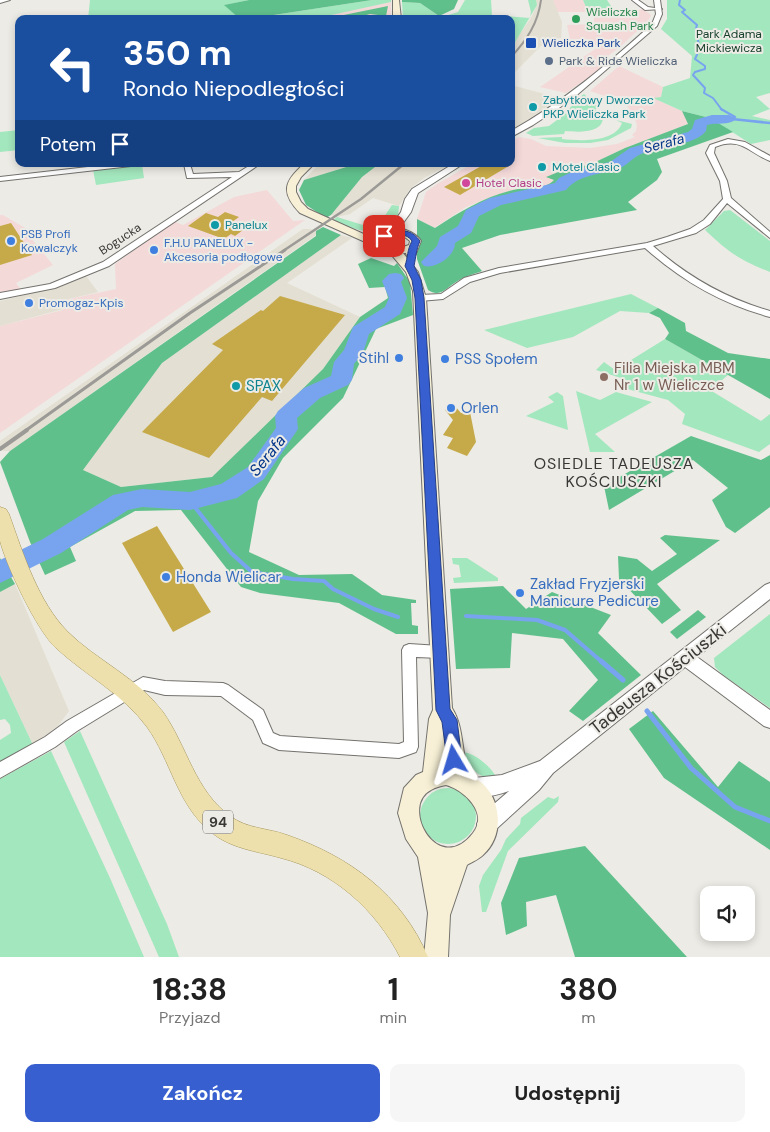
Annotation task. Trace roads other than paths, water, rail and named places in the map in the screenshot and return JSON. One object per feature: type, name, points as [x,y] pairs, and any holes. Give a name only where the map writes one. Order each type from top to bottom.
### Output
[{"type":"main road","points":[[396,0],[397,15]]},
{"type":"main road","points":[[305,167],[291,185],[291,194],[294,202],[304,211],[318,218],[394,251],[410,266],[416,280],[420,298],[443,710],[439,719],[432,778]]},
{"type":"main road","points":[[357,234],[403,232],[413,241]]},
{"type":"main road","points":[[382,245],[382,239],[390,233]]},
{"type":"main road","points":[[394,251],[405,250],[413,241]]},
{"type":"main road","points":[[410,266],[413,241]]},
{"type":"main road","name":"94","points":[[0,514],[9,540],[44,617],[59,637],[128,691],[154,718],[207,814],[222,826],[238,835],[301,852],[332,865],[359,883],[390,915],[414,957]]},
{"type":"main road","points":[[443,710],[449,720],[454,760],[468,783],[484,800],[488,816],[482,840],[468,854],[458,858],[441,858],[428,852],[420,845],[411,831],[408,815],[415,792],[432,778],[446,775],[468,783]]},
{"type":"main road","points":[[428,852],[439,915],[436,957]]},
{"type":"main road","points":[[439,915],[458,858]]},
{"type":"street","points":[[0,1],[7,0]]},
{"type":"street","points":[[635,0],[647,9],[659,9]]},
{"type":"street","points":[[515,133],[543,116],[607,68],[655,25],[659,18],[656,0]]},
{"type":"street","points":[[770,159],[748,144],[727,141],[720,142],[710,148],[710,153],[724,181],[727,199],[770,236]]},
{"type":"street","points":[[0,179],[105,167]]},
{"type":"street","points":[[188,167],[190,176],[241,174]]},
{"type":"street","name":"Bogucka","points":[[0,296],[52,286],[106,264],[252,167]]},
{"type":"street","points":[[390,233],[406,212],[415,191],[454,167]]},
{"type":"street","points":[[420,298],[443,296],[452,292],[467,280],[499,271],[647,245],[693,231],[707,222],[727,199]]},
{"type":"street","points":[[406,212],[408,228],[413,241]]},
{"type":"street","points":[[647,245],[671,267],[704,290],[770,314]]},
{"type":"street","name":"Tadeusza Kościuszki","points":[[468,783],[485,789],[546,767],[770,590]]},
{"type":"street","points":[[0,770],[50,742],[143,683],[165,688],[223,690],[258,715],[268,738],[280,744],[400,751],[411,747],[409,650],[440,652]]},
{"type":"street","points":[[685,658],[770,720]]},
{"type":"street","name":"Tadeusza Kościuszki","points":[[487,824],[499,810],[537,780],[546,767]]},
{"type":"waterway","name":"Serafa","points":[[680,0],[679,5],[685,10],[682,12],[697,25],[696,33],[699,47],[695,59],[705,66],[705,69],[695,72],[693,75],[705,88],[704,93],[713,98],[721,109]]},
{"type":"waterway","name":"Serafa","points":[[721,109],[735,117],[729,119]]},
{"type":"waterway","name":"Serafa","points":[[430,262],[446,248],[446,241],[465,229],[472,213],[496,201],[560,187],[565,181],[581,173],[615,165],[635,151],[693,135],[699,131],[700,123],[712,119],[729,119]]},
{"type":"waterway","points":[[732,119],[770,123]]},
{"type":"waterway","name":"Serafa","points":[[0,572],[52,546],[122,502],[142,498],[190,501],[228,491],[256,473],[287,429],[286,416],[312,393],[341,380],[344,362],[353,353],[360,331],[393,310],[398,298],[391,281],[395,278]]},
{"type":"waterway","points":[[190,501],[231,553],[252,572],[293,579],[324,581],[333,589],[374,609],[398,617]]},
{"type":"waterway","points":[[466,616],[537,620],[565,630],[602,662]]},
{"type":"waterway","points":[[601,661],[623,680]]},
{"type":"waterway","points":[[647,711],[691,768],[735,807],[770,821]]},
{"type":"railway","points":[[515,52],[531,31],[540,8],[541,0]]},
{"type":"railway","points":[[283,251],[361,199],[400,167]]},
{"type":"railway","points":[[25,431],[190,313],[285,250]]},
{"type":"railway","points":[[0,449],[27,430]]},
{"type":"place","name":"Wieliczka Squash Park","points":[[576,19]]},
{"type":"place","name":"Wieliczka Park","points":[[531,43]]},
{"type":"place","name":"Park & Ride Wieliczka","points":[[549,61]]},
{"type":"place","name":"Zabytkowy Dworzec PKP Wieliczka Park","points":[[533,107]]},
{"type":"place","name":"Motel Clasic","points":[[542,167]]},
{"type":"place","name":"Hotel Clasic","points":[[466,183]]},
{"type":"place","name":"Panelux","points":[[215,225]]},
{"type":"place","name":"PSB Profi Kowalczyk","points":[[11,241]]},
{"type":"place","name":"F.H.U PANELUX - Akcesoria podłogowe","points":[[154,250]]},
{"type":"place","name":"Promogaz-Kpis","points":[[29,303]]},
{"type":"place","name":"Stihl","points":[[399,358]]},
{"type":"place","name":"PSS Społem","points":[[445,359]]},
{"type":"place","name":"Filia Miejska MBM Nr 1 w Wieliczce","points":[[604,377]]},
{"type":"place","name":"SPAX","points":[[236,386]]},
{"type":"place","name":"Orlen","points":[[451,408]]},
{"type":"place","name":"Honda Wielicar","points":[[166,577]]},
{"type":"place","name":"Zakład Fryzjerski Manicure Pedicure","points":[[520,593]]},
{"type":"district","name":"OSIEDLE TADEUSZA KOŚCIUSZKI","points":[[614,472]]},
{"type":"park label","name":"Park Adama Mickiewicza","points":[[729,41]]}]
